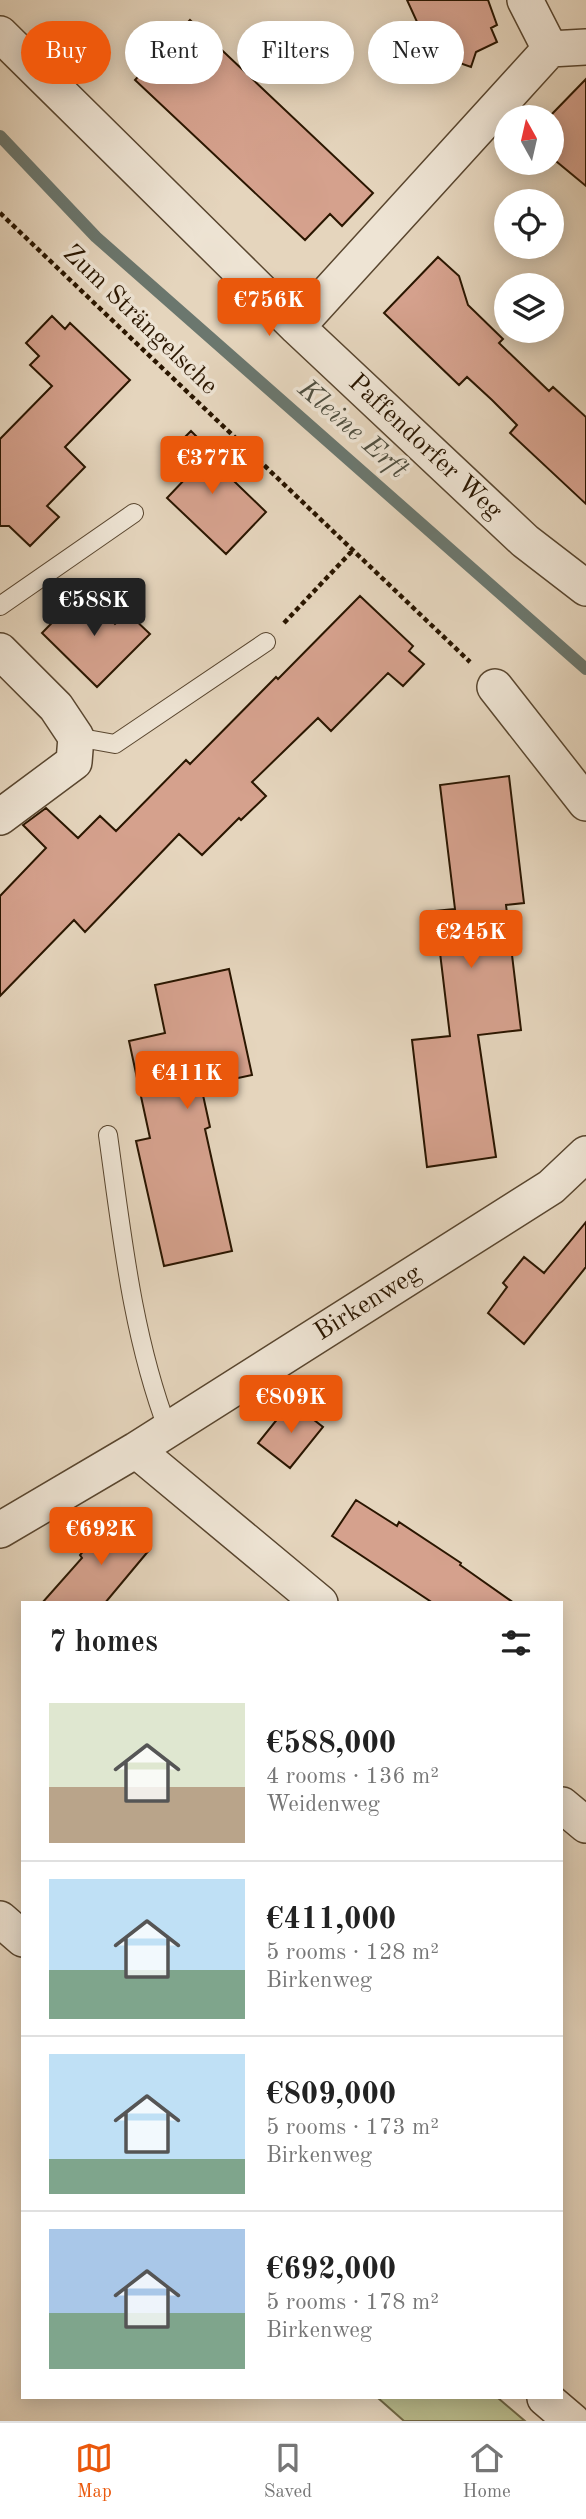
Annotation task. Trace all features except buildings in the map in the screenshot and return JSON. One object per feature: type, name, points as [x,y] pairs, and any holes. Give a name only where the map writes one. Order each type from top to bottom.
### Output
[{"type":"street","points":[[525,0],[550,49]]},
{"type":"street","name":"Paffendorfer Weg","points":[[0,34],[297,327],[525,541],[586,588]]},
{"type":"street","points":[[297,327],[550,49],[586,47]]},
{"type":"street","points":[[0,651],[56,707],[76,737],[74,762],[0,817]]},
{"type":"street","points":[[495,687],[586,803]]},
{"type":"street","name":"Birkenweg","points":[[0,1530],[136,1450],[551,1187],[586,1154]]},
{"type":"street","points":[[136,1450],[318,1601]]},
{"type":"street","points":[[0,1919],[21,1937]]},
{"type":"street","points":[[546,2399],[572,2421]]},
{"type":"lane","points":[[0,606],[134,513]]},
{"type":"lane","points":[[76,737],[115,744],[266,642]]},
{"type":"lane","points":[[108,1135],[132,1307],[151,1387],[168,1430]]},
{"type":"path","name":"Zum Strängelsche","points":[[0,213],[495,687]]},
{"type":"path","points":[[266,642],[353,550]]},
{"type":"green space","points":[[379,2399],[499,2399],[525,2421],[404,2421]]},
{"type":"waterway","name":"Kleine Erft","points":[[0,136],[96,237],[586,669]]}]
